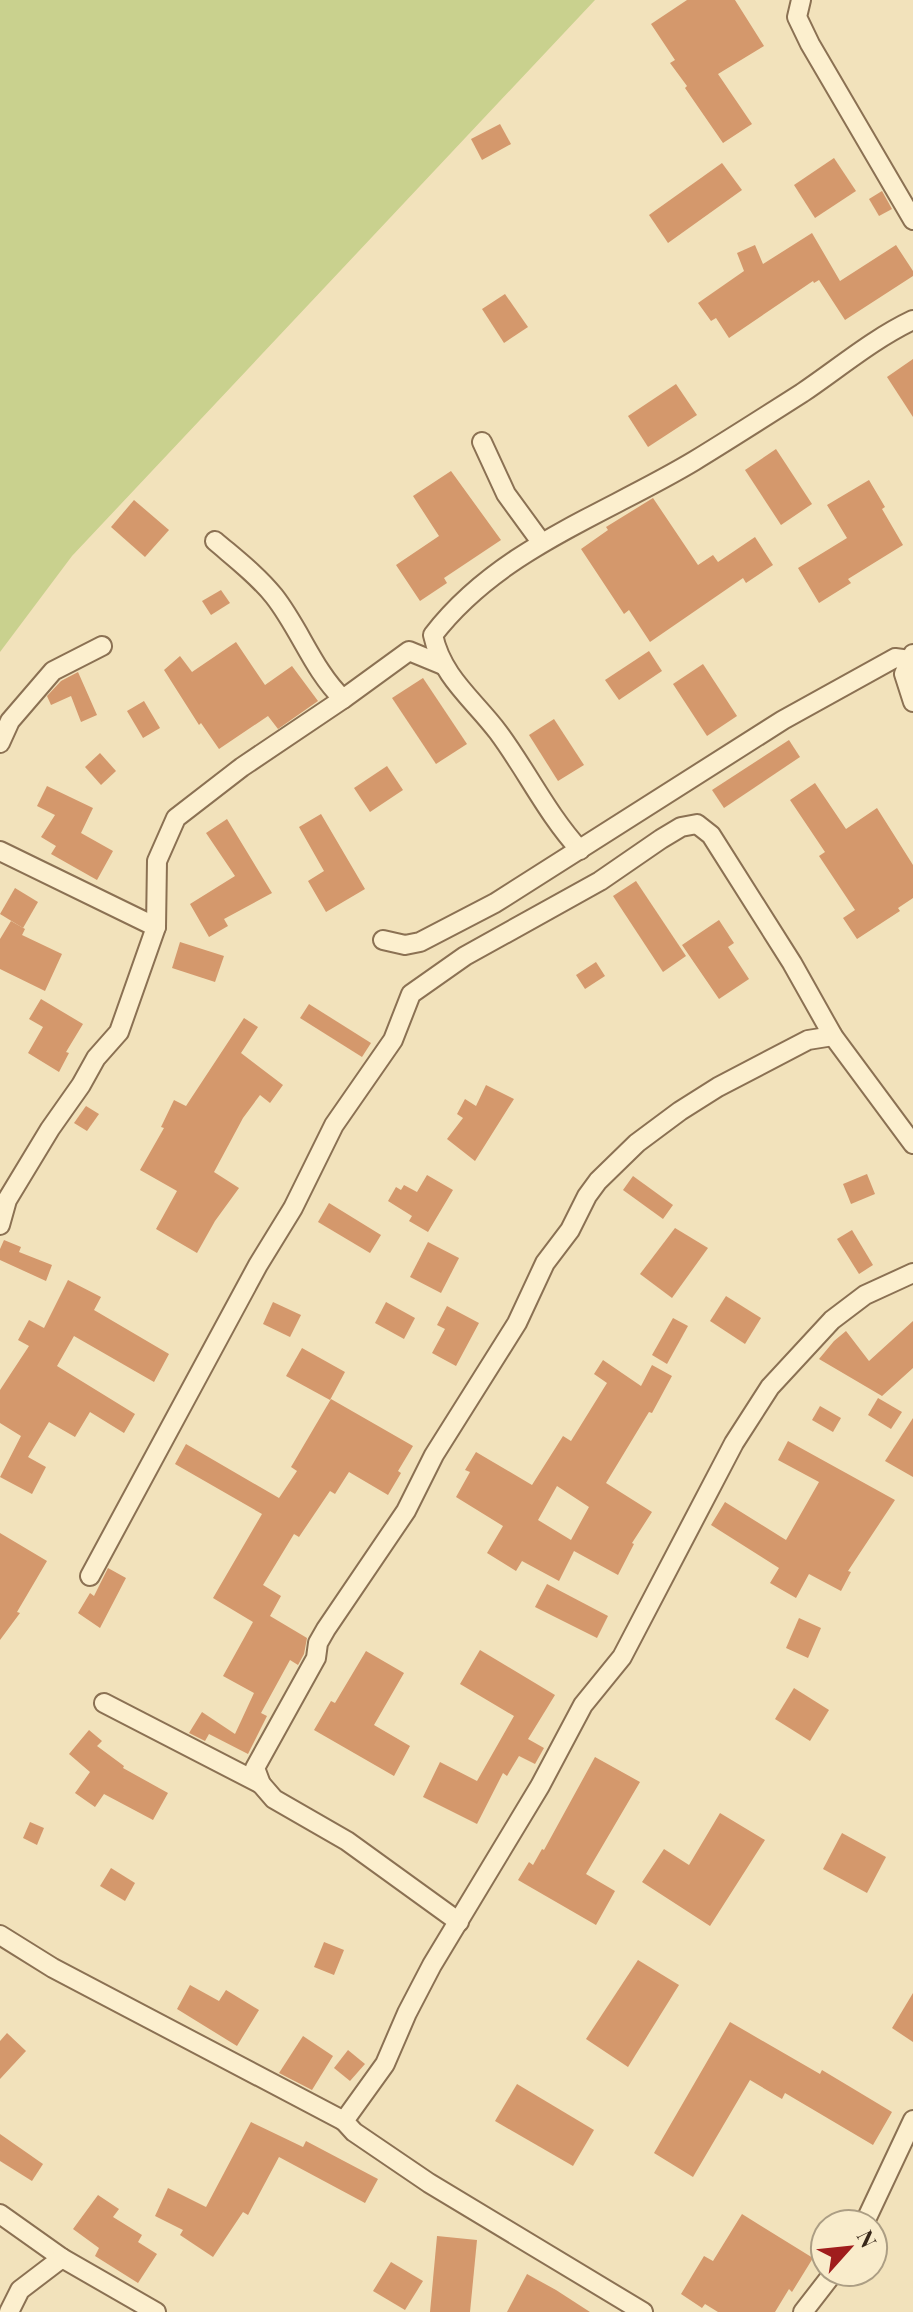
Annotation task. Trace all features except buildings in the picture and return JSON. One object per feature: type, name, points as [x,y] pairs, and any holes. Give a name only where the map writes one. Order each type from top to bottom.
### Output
[{"type":"street","points":[[801,0],[797,17],[810,44],[913,220]]},
{"type":"street","points":[[0,1225],[7,1200],[50,1129],[96,1058],[119,1032],[156,927],[157,861],[176,818],[242,767],[433,635],[460,604],[541,542],[692,462],[802,393],[886,334],[913,320]]},
{"type":"street","points":[[482,442],[506,494],[541,542]]},
{"type":"street","points":[[215,541],[276,598],[330,687],[343,699]]},
{"type":"street","points":[[433,635],[443,665],[498,733],[545,807],[580,850]]},
{"type":"street","points":[[0,743],[10,721],[53,671],[102,646]]},
{"type":"street","points":[[409,651],[443,665]]},
{"type":"street","points":[[383,940],[405,945],[420,942],[495,903],[783,720],[895,658],[911,657],[904,674],[913,702]]},
{"type":"street","points":[[90,1576],[258,1265],[293,1208],[334,1125],[393,1040],[411,994],[465,956],[600,881],[681,827],[697,824],[711,835],[792,963],[833,1036],[913,1144]]},
{"type":"street","points":[[0,851],[156,927]]},
{"type":"street","points":[[459,1922],[347,1841],[274,1799],[261,1784],[255,1768],[316,1658],[318,1643],[406,1511],[434,1455],[506,1342],[545,1263],[570,1230],[598,1181],[637,1143],[718,1087],[808,1040],[833,1036]]},
{"type":"street","points":[[344,2121],[385,2064],[407,2013],[540,1786],[583,1705],[622,1657],[734,1443],[770,1387],[832,1320],[865,1295],[913,1273]]},
{"type":"street","points":[[104,1703],[261,1784]]},
{"type":"street","points":[[0,1935],[53,1968],[344,2121],[354,2132],[417,2175],[643,2312]]},
{"type":"street","points":[[872,2208],[913,2120]]},
{"type":"street","points":[[0,2214],[62,2258],[156,2312]]},
{"type":"street","points":[[9,2312],[20,2290],[62,2258]]},
{"type":"street","points":[[803,2312],[822,2288]]},
{"type":"green space","points":[[0,0],[595,0],[72,556],[0,652]]}]
